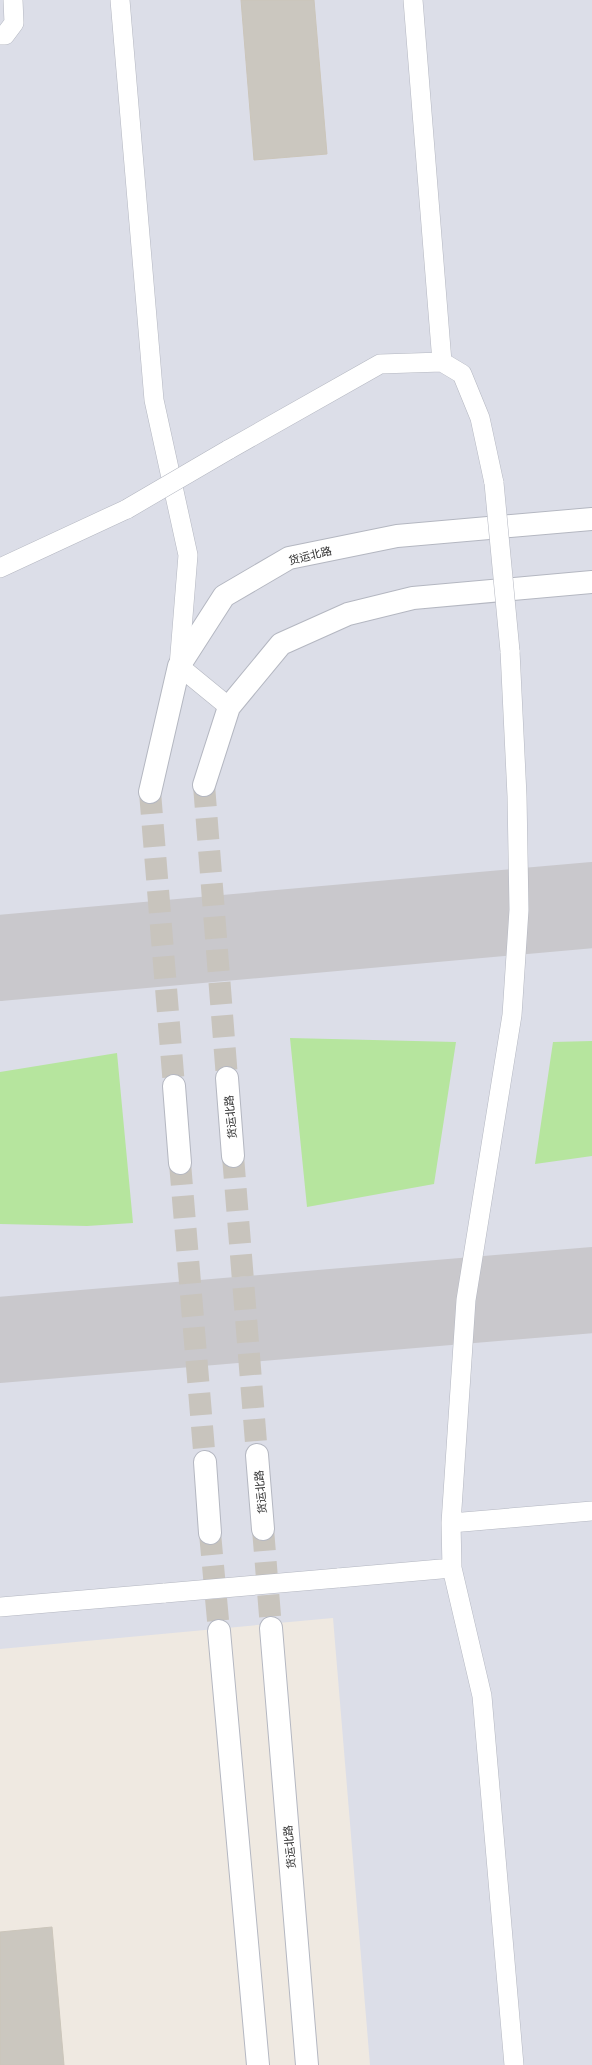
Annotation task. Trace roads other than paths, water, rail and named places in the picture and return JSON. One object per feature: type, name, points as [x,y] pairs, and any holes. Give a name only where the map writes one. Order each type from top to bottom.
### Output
[{"type":"main road","name":"货运北路","points":[[150,792],[179,666],[224,596],[289,558],[397,536],[592,519]]},
{"type":"main road","points":[[204,785],[229,707],[281,644],[348,614],[413,598],[592,582]]},
{"type":"main road","name":"货运北路","points":[[227,1078],[233,1156]]},
{"type":"main road","points":[[174,1086],[180,1162]]},
{"type":"main road","name":"货运北路","points":[[257,1455],[263,1529]]},
{"type":"main road","points":[[205,1462],[210,1533]]},
{"type":"main road","name":"货运北路","points":[[271,1628],[307,2065]]},
{"type":"main road","points":[[218,1631],[258,2065]]},
{"type":"lane","points":[[0,35],[4,35],[14,23],[13,0]]},
{"type":"lane","points":[[120,0],[154,400],[188,555],[179,666],[229,707]]},
{"type":"lane","points":[[414,0],[442,362]]},
{"type":"lane","points":[[0,568],[127,509],[380,364],[442,362],[462,374],[480,418],[494,483],[510,651],[517,796],[519,895],[512,1014],[466,1300],[451,1523],[452,1568],[482,1696],[514,2065]]},
{"type":"lane","points":[[451,1523],[592,1511]]},
{"type":"lane","points":[[0,1607],[452,1568]]},
{"type":"tunnel","points":[[204,785],[227,1078]]},
{"type":"tunnel","points":[[150,792],[174,1086]]},
{"type":"tunnel","points":[[233,1156],[257,1455]]},
{"type":"tunnel","points":[[180,1163],[205,1462]]},
{"type":"tunnel","points":[[263,1529],[271,1628]]},
{"type":"tunnel","points":[[210,1533],[219,1631]]}]
